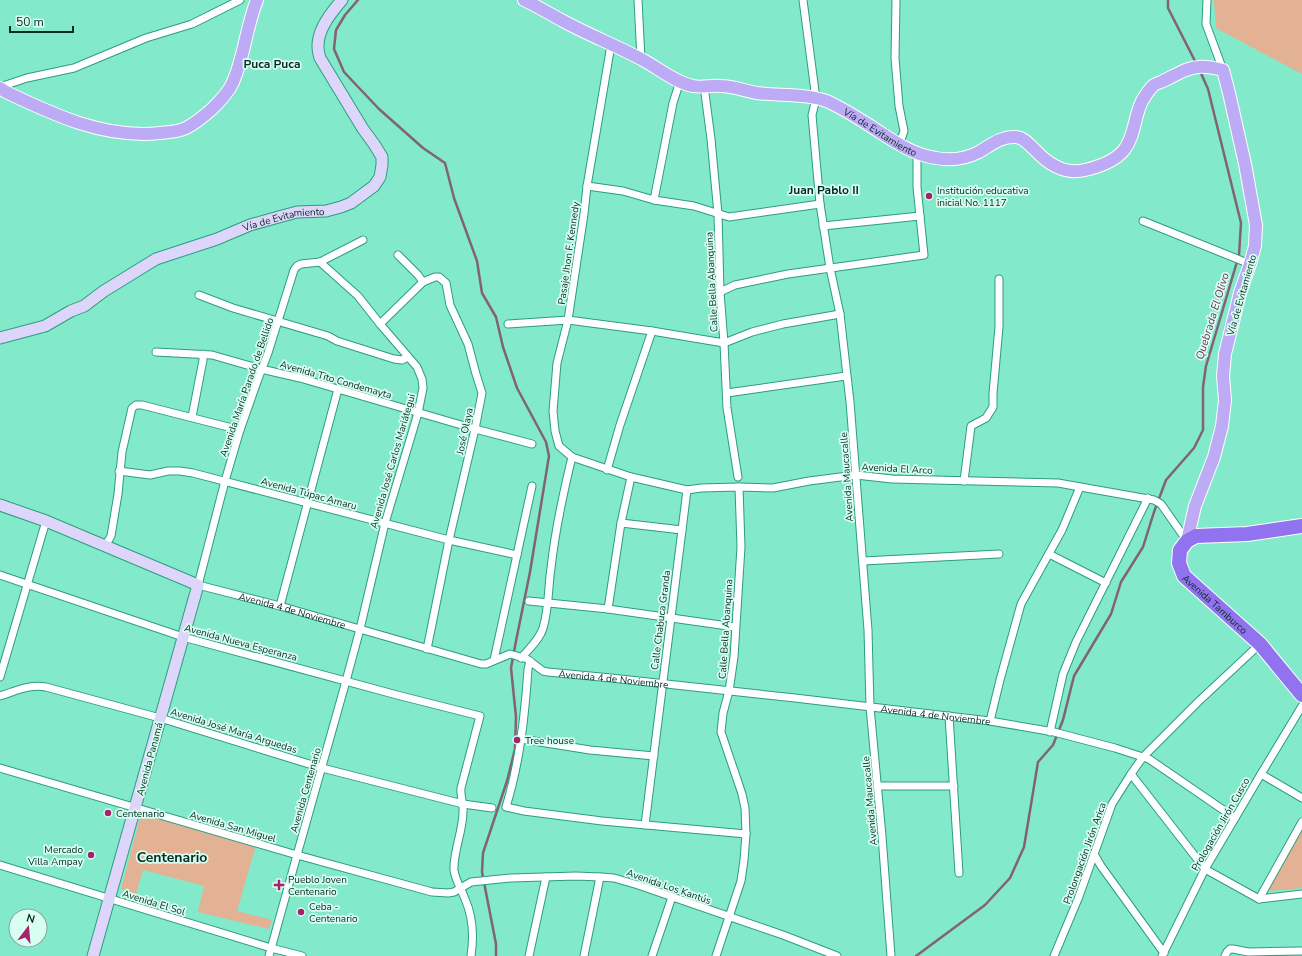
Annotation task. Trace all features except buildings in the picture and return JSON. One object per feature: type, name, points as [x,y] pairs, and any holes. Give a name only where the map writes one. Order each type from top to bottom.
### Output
[{"type":"highway","points":[[1187,541],[1196,536],[1247,534],[1302,526]]},
{"type":"highway","name":"Avenida Tamburco","points":[[1187,541],[1180,550],[1178,563],[1184,576],[1260,644],[1302,695]]},
{"type":"main road","points":[[0,87],[6,92],[61,116],[86,125],[118,132],[136,134],[178,131],[197,122],[207,114],[232,85],[248,26],[257,0]]},
{"type":"main road","name":"Vía de Evitamiento","points":[[0,338],[45,326],[71,311],[84,306],[104,291],[156,259],[217,239],[250,225],[297,212],[326,211],[341,207],[351,203],[374,186],[380,177],[382,157],[363,129],[320,58],[318,52],[318,43],[324,24],[342,0]]},
{"type":"main road","name":"Vía de Evitamiento","points":[[524,0],[641,59],[680,81],[693,86],[729,86],[759,93],[816,99],[828,102],[862,120],[895,142],[917,153],[933,158],[958,159],[967,157],[979,152],[999,140],[1008,137],[1015,137],[1024,139],[1042,157],[1055,166],[1066,170],[1085,170],[1109,161],[1123,152],[1132,134],[1142,102],[1148,92],[1155,85],[1197,67],[1223,70],[1245,164],[1256,225],[1255,246],[1240,293],[1225,354],[1223,376],[1225,400],[1221,434],[1214,457],[1195,506],[1187,541]]},
{"type":"main road","name":"Avenida 4 de Noviembre","points":[[0,505],[46,521],[198,584]]},
{"type":"main road","name":"Avenida Panamá","points":[[93,956],[198,584]]},
{"type":"street","points":[[0,87],[27,78],[74,68],[146,38],[192,24],[240,0]]},
{"type":"street","points":[[638,0],[641,59]]},
{"type":"street","name":"Avenida Maucacalle","points":[[803,0],[816,99],[812,115],[820,204],[830,268],[840,314],[850,402],[868,630],[870,707],[891,956]]},
{"type":"street","points":[[895,142],[902,137],[904,130],[899,106],[895,58],[896,0]]},
{"type":"street","points":[[1207,0],[1206,24],[1223,70]]},
{"type":"street","name":"Pasaje Jhon F. Kennedy","points":[[572,457],[559,446],[555,431],[553,411],[558,364],[568,320],[611,45]]},
{"type":"street","points":[[654,200],[673,103],[680,81]]},
{"type":"street","name":"Calle Bella Abanquina","points":[[704,86],[718,214],[720,292],[727,408],[738,477]]},
{"type":"street","points":[[720,292],[735,285],[788,274],[924,255],[917,187],[917,153]]},
{"type":"street","points":[[588,186],[623,191],[654,200],[694,206],[729,218],[820,204]]},
{"type":"street","points":[[823,226],[920,216]]},
{"type":"street","points":[[1143,221],[1250,264]]},
{"type":"street","name":"Avenida María Parado de Bellido","points":[[198,584],[240,430],[268,353],[294,270],[301,264],[320,262],[363,240]]},
{"type":"street","points":[[380,324],[423,282],[398,255]]},
{"type":"street","name":"Avenida José Carlos Mariátegui","points":[[320,262],[358,296],[417,367],[422,379],[423,388],[418,413],[385,523],[360,629]]},
{"type":"street","name":"José Olaya","points":[[423,282],[439,277],[446,283],[450,304],[468,344],[482,392],[475,429],[449,540],[427,649]]},
{"type":"street","points":[[964,481],[971,426],[986,418],[993,407],[999,327],[999,279]]},
{"type":"street","points":[[199,295],[233,308],[328,336],[337,341],[394,359],[402,360],[408,357]]},
{"type":"street","points":[[508,324],[568,320],[652,331],[724,343],[752,332],[784,324],[840,314]]},
{"type":"street","points":[[608,470],[620,425],[652,331]]},
{"type":"street","name":"Avenida Tito Condemayta","points":[[156,352],[203,354],[226,358],[532,444]]},
{"type":"street","points":[[192,417],[203,354]]},
{"type":"street","points":[[727,393],[846,376]]},
{"type":"street","points":[[280,606],[338,389]]},
{"type":"street","points":[[105,546],[111,536],[118,494],[122,452],[132,408],[136,405],[142,405],[240,430]]},
{"type":"street","points":[[520,657],[539,637],[543,629],[548,603],[551,567],[557,528],[564,489],[572,457]]},
{"type":"street","name":"Avenida El Arco","points":[[572,457],[630,477],[686,490],[739,487],[773,488],[809,481],[856,475],[892,479],[1058,483],[1151,499]]},
{"type":"street","name":"Avenida Túpac Amaru","points":[[119,471],[150,475],[168,471],[180,471],[225,481],[449,540],[517,555]]},
{"type":"street","points":[[608,609],[620,522],[630,477]]},
{"type":"street","points":[[494,660],[532,486]]},
{"type":"street","name":"Calle Bella Abanquina","points":[[716,956],[743,872],[746,834],[745,808],[742,794],[722,732],[723,713],[733,668],[741,546],[739,487]]},
{"type":"street","points":[[990,721],[1021,604],[1050,554],[1080,487]]},
{"type":"street","name":"Calle Chabuca Granda","points":[[645,825],[686,490]]},
{"type":"street","points":[[1052,732],[1066,668],[1076,642],[1151,499],[1161,504],[1187,541]]},
{"type":"street","points":[[0,677],[46,521]]},
{"type":"street","points":[[620,522],[682,530]]},
{"type":"street","points":[[863,561],[999,554]]},
{"type":"street","points":[[1050,554],[1106,583]]},
{"type":"street","name":"Avenida Nueva Esperanza","points":[[0,575],[183,637],[480,716],[462,782],[460,793],[463,804]]},
{"type":"street","name":"Avenida 4 de Noviembre","points":[[198,584],[481,664],[486,664],[510,654],[530,661],[543,671],[548,672],[950,716],[990,721],[1052,732],[1115,748],[1149,759],[1235,818]]},
{"type":"street","points":[[529,601],[608,609],[735,627]]},
{"type":"street","name":"Avenida Centenario","points":[[269,956],[360,629]]},
{"type":"street","name":"Prolongación Jirón Arica","points":[[1054,956],[1078,899],[1112,804],[1131,774],[1143,757],[1198,702],[1260,644]]},
{"type":"street","points":[[530,661],[522,739],[514,781],[506,807],[538,813],[746,834]]},
{"type":"street","name":"Avenida José María Arguedas","points":[[0,696],[37,685],[160,718],[322,768],[463,804],[492,808]]},
{"type":"street","name":"Prologación Jirón Cusco","points":[[1163,954],[1205,869],[1302,706]]},
{"type":"street","points":[[950,716],[959,873]]},
{"type":"street","points":[[522,739],[590,750],[654,756]]},
{"type":"street","name":"Avenida San Miguel","points":[[0,768],[297,855],[432,892],[448,893],[471,882],[477,881]]},
{"type":"street","points":[[1131,774],[1205,869],[1260,899],[1302,894]]},
{"type":"street","points":[[1261,774],[1302,798]]},
{"type":"street","points":[[877,786],[954,786]]},
{"type":"street","points":[[463,804],[463,820],[454,863],[454,870],[472,918],[473,939],[471,956]]},
{"type":"street","points":[[1260,899],[1302,822]]},
{"type":"street","points":[[1094,854],[1100,866],[1117,887],[1163,954]]},
{"type":"street","name":"Avenida El Sol","points":[[0,865],[271,948],[302,956]]},
{"type":"street","points":[[529,956],[546,876]]},
{"type":"street","name":"Avenida Los Kantús","points":[[477,881],[546,876],[614,878],[783,935],[837,956]]},
{"type":"street","points":[[584,956],[600,877]]},
{"type":"street","points":[[652,956],[672,897]]},
{"type":"street","points":[[1225,956],[1230,949],[1274,954],[1302,951]]},
{"type":"shaded area","points":[[1214,0],[1302,0],[1302,74],[1216,28]]},
{"type":"shaded area","points":[[141,814],[256,845],[237,911],[272,920],[269,929],[198,912],[204,886],[143,870],[136,894],[121,889]]},
{"type":"shaded area","points":[[1302,829],[1302,888],[1270,891],[1269,886]]},
{"type":"waterway","points":[[358,0],[345,15],[336,30],[334,49],[344,72],[379,109],[423,148],[445,163],[454,198],[477,261],[482,293],[496,317],[503,347],[517,388],[546,442],[549,456],[530,572],[511,668],[516,717],[515,749],[507,781],[483,853],[482,872],[496,944],[496,956]]},
{"type":"waterway","name":"Quebrada El Olivo","points":[[1168,0],[1168,8],[1196,63]]},
{"type":"waterway","name":"Quebrada El Olivo","points":[[916,956],[985,905],[1010,878],[1024,847],[1038,762],[1053,745],[1063,720],[1074,676],[1111,614],[1121,582],[1143,547],[1166,480],[1194,448],[1203,430],[1203,387],[1206,366],[1239,255],[1241,223],[1208,89],[1200,71]]},
{"type":"place","name":"Institución educativa inicial No. 1117","points":[[929,196]]},
{"type":"place","name":"Tree house","points":[[517,740]]},
{"type":"place","name":"Centenario","points":[[108,813]]},
{"type":"place","name":"Mercado Villa Ampay","points":[[91,855]]},
{"type":"place","name":"Pueblo Joven Centenario","points":[[279,885]]},
{"type":"place","name":"Ceba - Centenario","points":[[301,912]]},
{"type":"district","name":"Puca Puca","points":[[272,64]]},
{"type":"district","name":"Juan Pablo II","points":[[824,190]]},
{"type":"district","name":"Centenario","points":[[172,857]]}]
